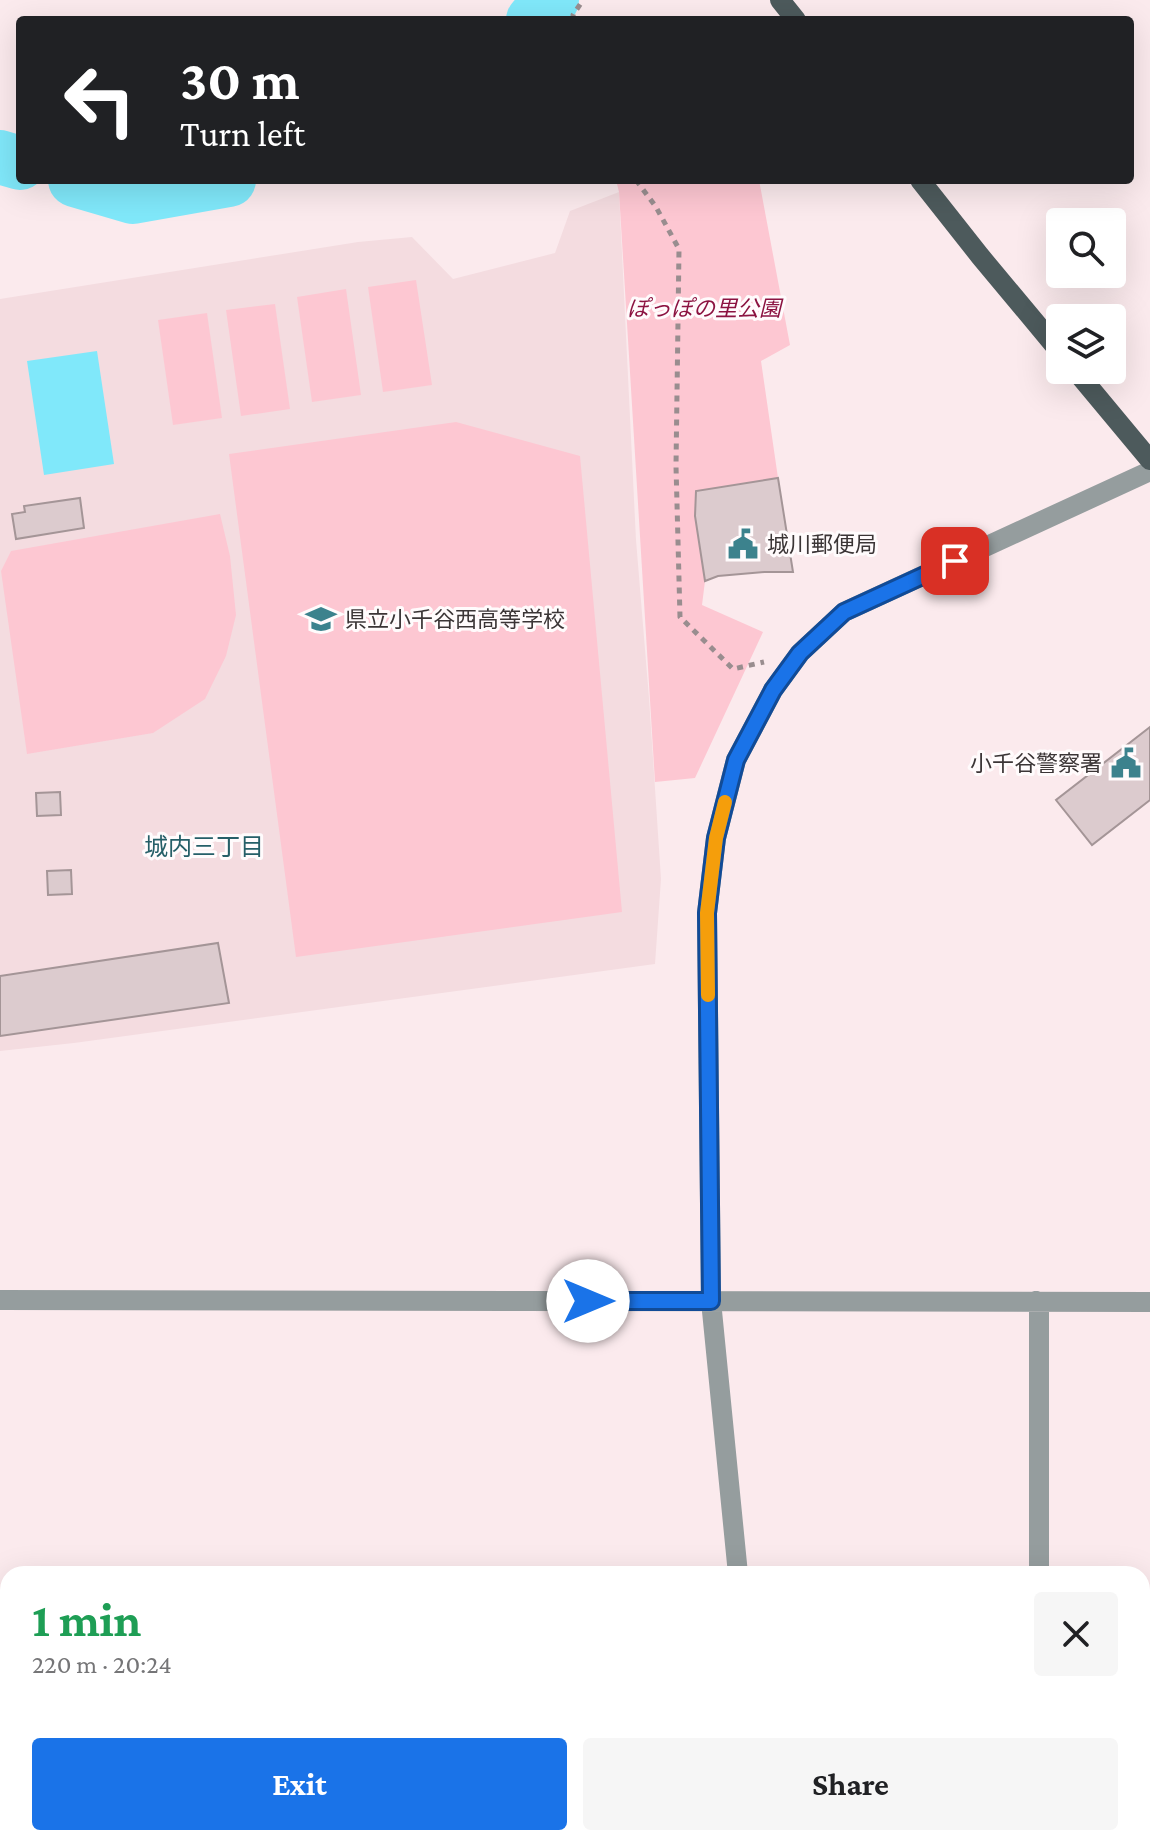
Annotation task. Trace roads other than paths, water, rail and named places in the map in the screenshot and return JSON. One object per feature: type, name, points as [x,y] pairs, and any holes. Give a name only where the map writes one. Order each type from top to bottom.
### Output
[{"type":"main road","points":[[780,0],[793,16]]},
{"type":"main road","points":[[923,184],[1046,335]]},
{"type":"main road","points":[[1087,384],[1150,460]]},
{"type":"street","points":[[737,1566],[711,1301],[707,913],[716,838],[736,760],[773,690],[800,653],[844,612],[1150,471]]},
{"type":"street","points":[[0,1300],[1150,1302]]},
{"type":"street","points":[[1036,1301],[1039,1309],[1039,1566]]},
{"type":"water","points":[[97,351],[114,464],[44,475],[27,361]]},
{"type":"waterway","points":[[537,16],[552,0]]},
{"type":"waterway","points":[[0,157],[16,162]]},
{"type":"waterway","points":[[89,184],[133,197],[206,184]]},
{"type":"place","name":"城川郵便局","points":[[743,544]]},
{"type":"place","name":"県立小千谷西高等学校","points":[[321,619]]},
{"type":"place","name":"小千谷警察署","points":[[1126,763]]},
{"type":"district","name":"城内三丁目","points":[[204,846]]},
{"type":"park label","name":"ぽっぽの里公園","points":[[704,308]]}]
